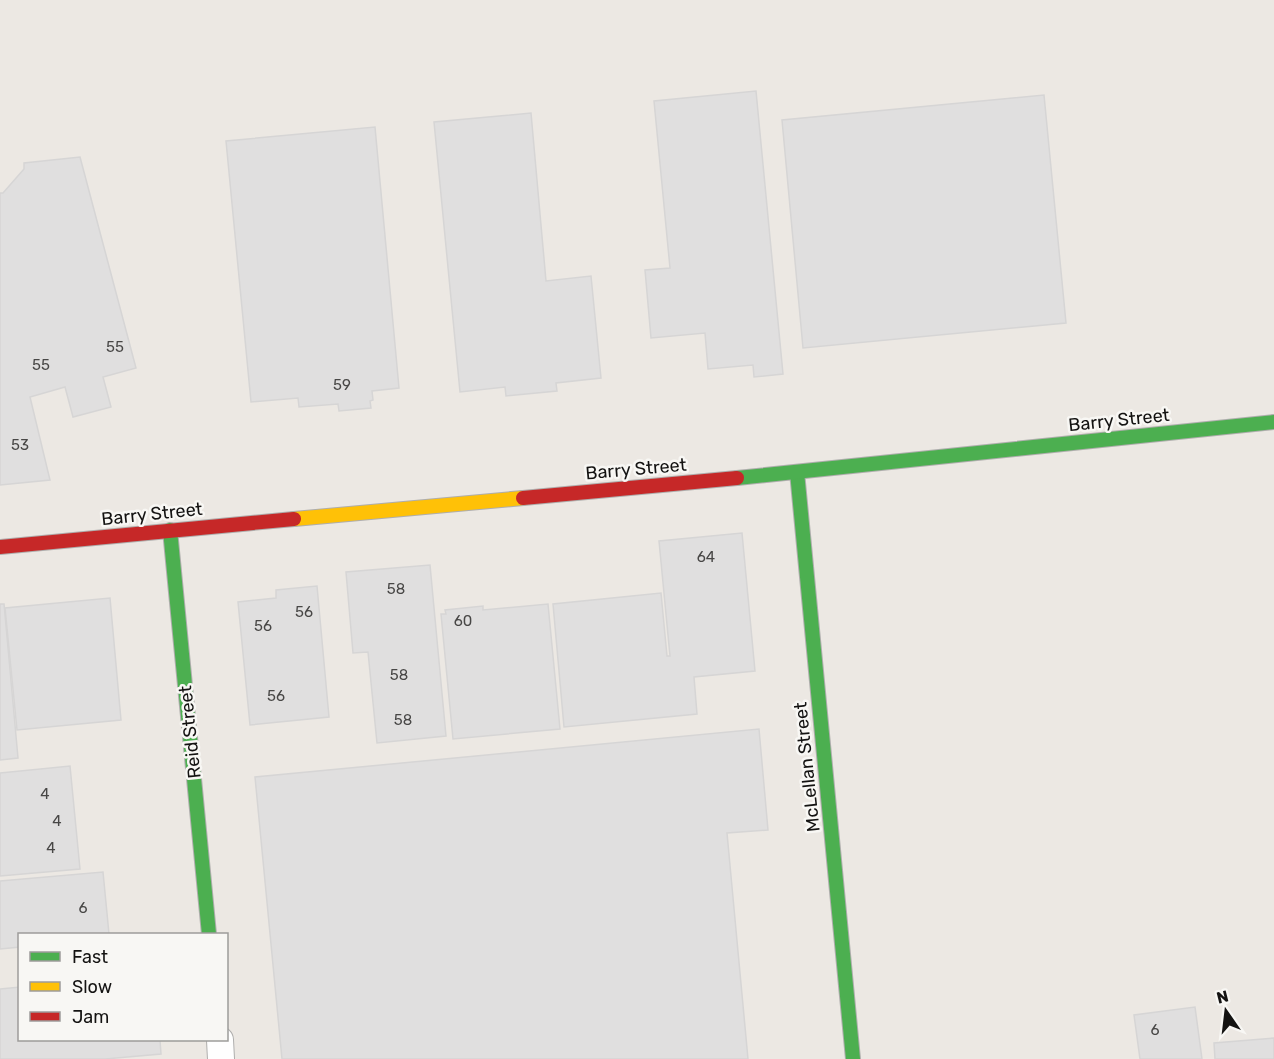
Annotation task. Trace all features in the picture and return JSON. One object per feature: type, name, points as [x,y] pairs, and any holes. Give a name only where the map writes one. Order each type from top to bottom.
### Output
[{"type":"main road","name":"Barry Street","points":[[0,547],[796,472],[1274,422]]},
{"type":"main road","name":"McLellan Street","points":[[796,472],[853,1059]]},
{"type":"main road","name":"Reid Street","points":[[170,530],[209,933]]},
{"type":"street","points":[[220,1041],[222,1059]]},
{"type":"shaded area","points":[[0,0],[1274,0],[1274,1059],[0,1059]]},
{"type":"building","points":[[756,91],[783,374],[754,377],[753,365],[708,369],[705,333],[651,338],[645,270],[670,268],[654,101]]},
{"type":"building","points":[[1044,95],[1066,323],[803,348],[782,120]]},
{"type":"building","points":[[531,113],[546,281],[591,276],[601,378],[556,383],[557,391],[506,396],[505,387],[460,392],[434,122]]},
{"type":"building","points":[[375,127],[399,388],[372,391],[371,408],[339,411],[338,404],[299,407],[298,398],[251,402],[226,141]]},
{"type":"building","points":[[80,157],[136,368],[103,377],[111,407],[73,417],[65,387],[30,397],[50,480],[0,485],[0,193],[3,193],[24,169],[24,163]]},
{"type":"building","points":[[742,533],[755,671],[694,677],[697,714],[564,727],[553,604],[661,593],[667,656],[670,656],[659,541]]},
{"type":"building","points":[[430,565],[446,736],[377,743],[368,652],[353,653],[346,572]]},
{"type":"building","points":[[317,586],[329,717],[250,725],[238,602],[276,598],[276,590]]},
{"type":"building","points":[[110,598],[121,720],[17,730],[5,608]]},
{"type":"building","points":[[0,604],[4,604],[18,758],[0,760]]},
{"type":"building","points":[[548,604],[560,729],[453,739],[441,614],[446,614],[445,610],[483,606],[483,610]]},
{"type":"building","points":[[759,729],[768,830],[727,833],[748,1059],[282,1059],[255,777]]},
{"type":"building","points":[[70,766],[80,869],[0,876],[0,773]]},
{"type":"building","points":[[103,872],[109,933],[18,933],[18,947],[0,949],[0,881]]},
{"type":"building","points":[[18,987],[18,1041],[160,1041],[161,1054],[105,1059],[0,1059],[0,989]]},
{"type":"building","points":[[1195,1007],[1202,1059],[1140,1059],[1134,1015]]},
{"type":"building","points":[[1274,1038],[1274,1059],[1215,1059],[1214,1043]]},
{"type":"traffic: fast","points":[[737,478],[1274,422]]},
{"type":"traffic: fast","points":[[797,472],[853,1059]]},
{"type":"traffic: fast","points":[[170,530],[209,933]]},
{"type":"traffic: slow","points":[[294,519],[523,498]]},
{"type":"traffic: jam","points":[[523,498],[737,478]]},
{"type":"traffic: jam","points":[[0,547],[294,519]]}]
